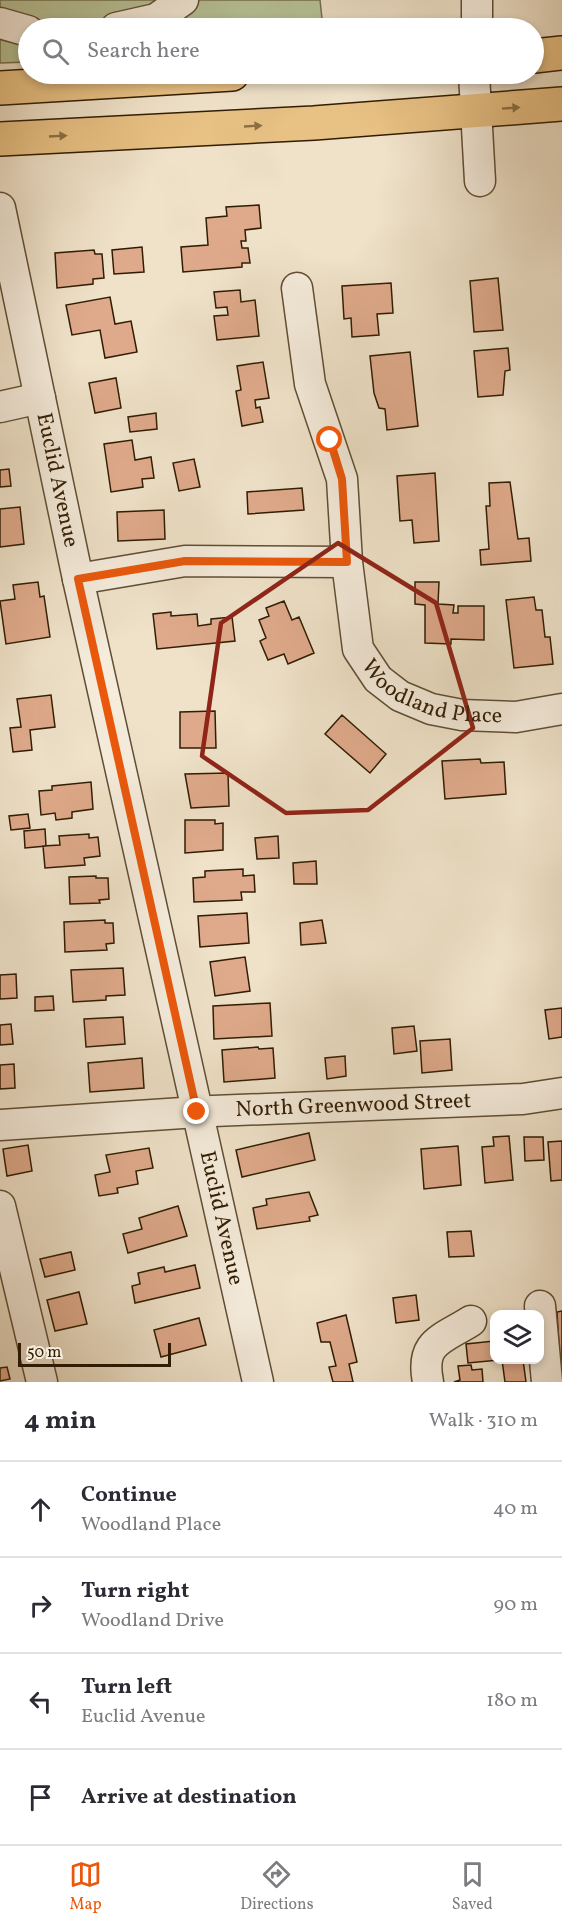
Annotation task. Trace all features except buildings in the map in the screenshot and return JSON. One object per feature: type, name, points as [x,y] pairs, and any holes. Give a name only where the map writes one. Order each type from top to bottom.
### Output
[{"type":"main road","points":[[544,55],[562,53]]},
{"type":"main road","points":[[0,88],[66,84]]},
{"type":"main road","points":[[0,139],[314,123],[562,104]]},
{"type":"street","points":[[157,18],[183,0]]},
{"type":"street","points":[[477,0],[477,18]]},
{"type":"street","points":[[0,23],[18,28]]},
{"type":"street","points":[[475,84],[480,181]]},
{"type":"street","name":"Euclid Avenue","points":[[0,208],[78,579],[258,1382]]},
{"type":"street","name":"Woodland Place","points":[[297,288],[310,384],[342,479],[347,562],[358,649],[378,679],[400,696],[431,709],[462,715],[516,717],[562,709]]},
{"type":"street","points":[[0,407],[40,398]]},
{"type":"street","points":[[78,579],[185,561],[347,562]]},
{"type":"street","name":"North Greenwood Street","points":[[0,1125],[197,1112],[523,1099],[562,1093]]},
{"type":"street","points":[[0,1206],[42,1382]]},
{"type":"street","points":[[540,1306],[547,1382]]},
{"type":"street","points":[[428,1382],[426,1357],[429,1347],[471,1321]]},
{"type":"highlighted area","points":[[338,543],[436,603],[473,728],[368,810],[286,813],[202,756],[221,623]]},
{"type":"green space","points":[[0,0],[320,0],[322,18],[18,18],[18,62],[0,63]]},
{"type":"route","points":[[197,1112],[78,579],[185,561],[347,562],[342,479],[330,440]]}]
